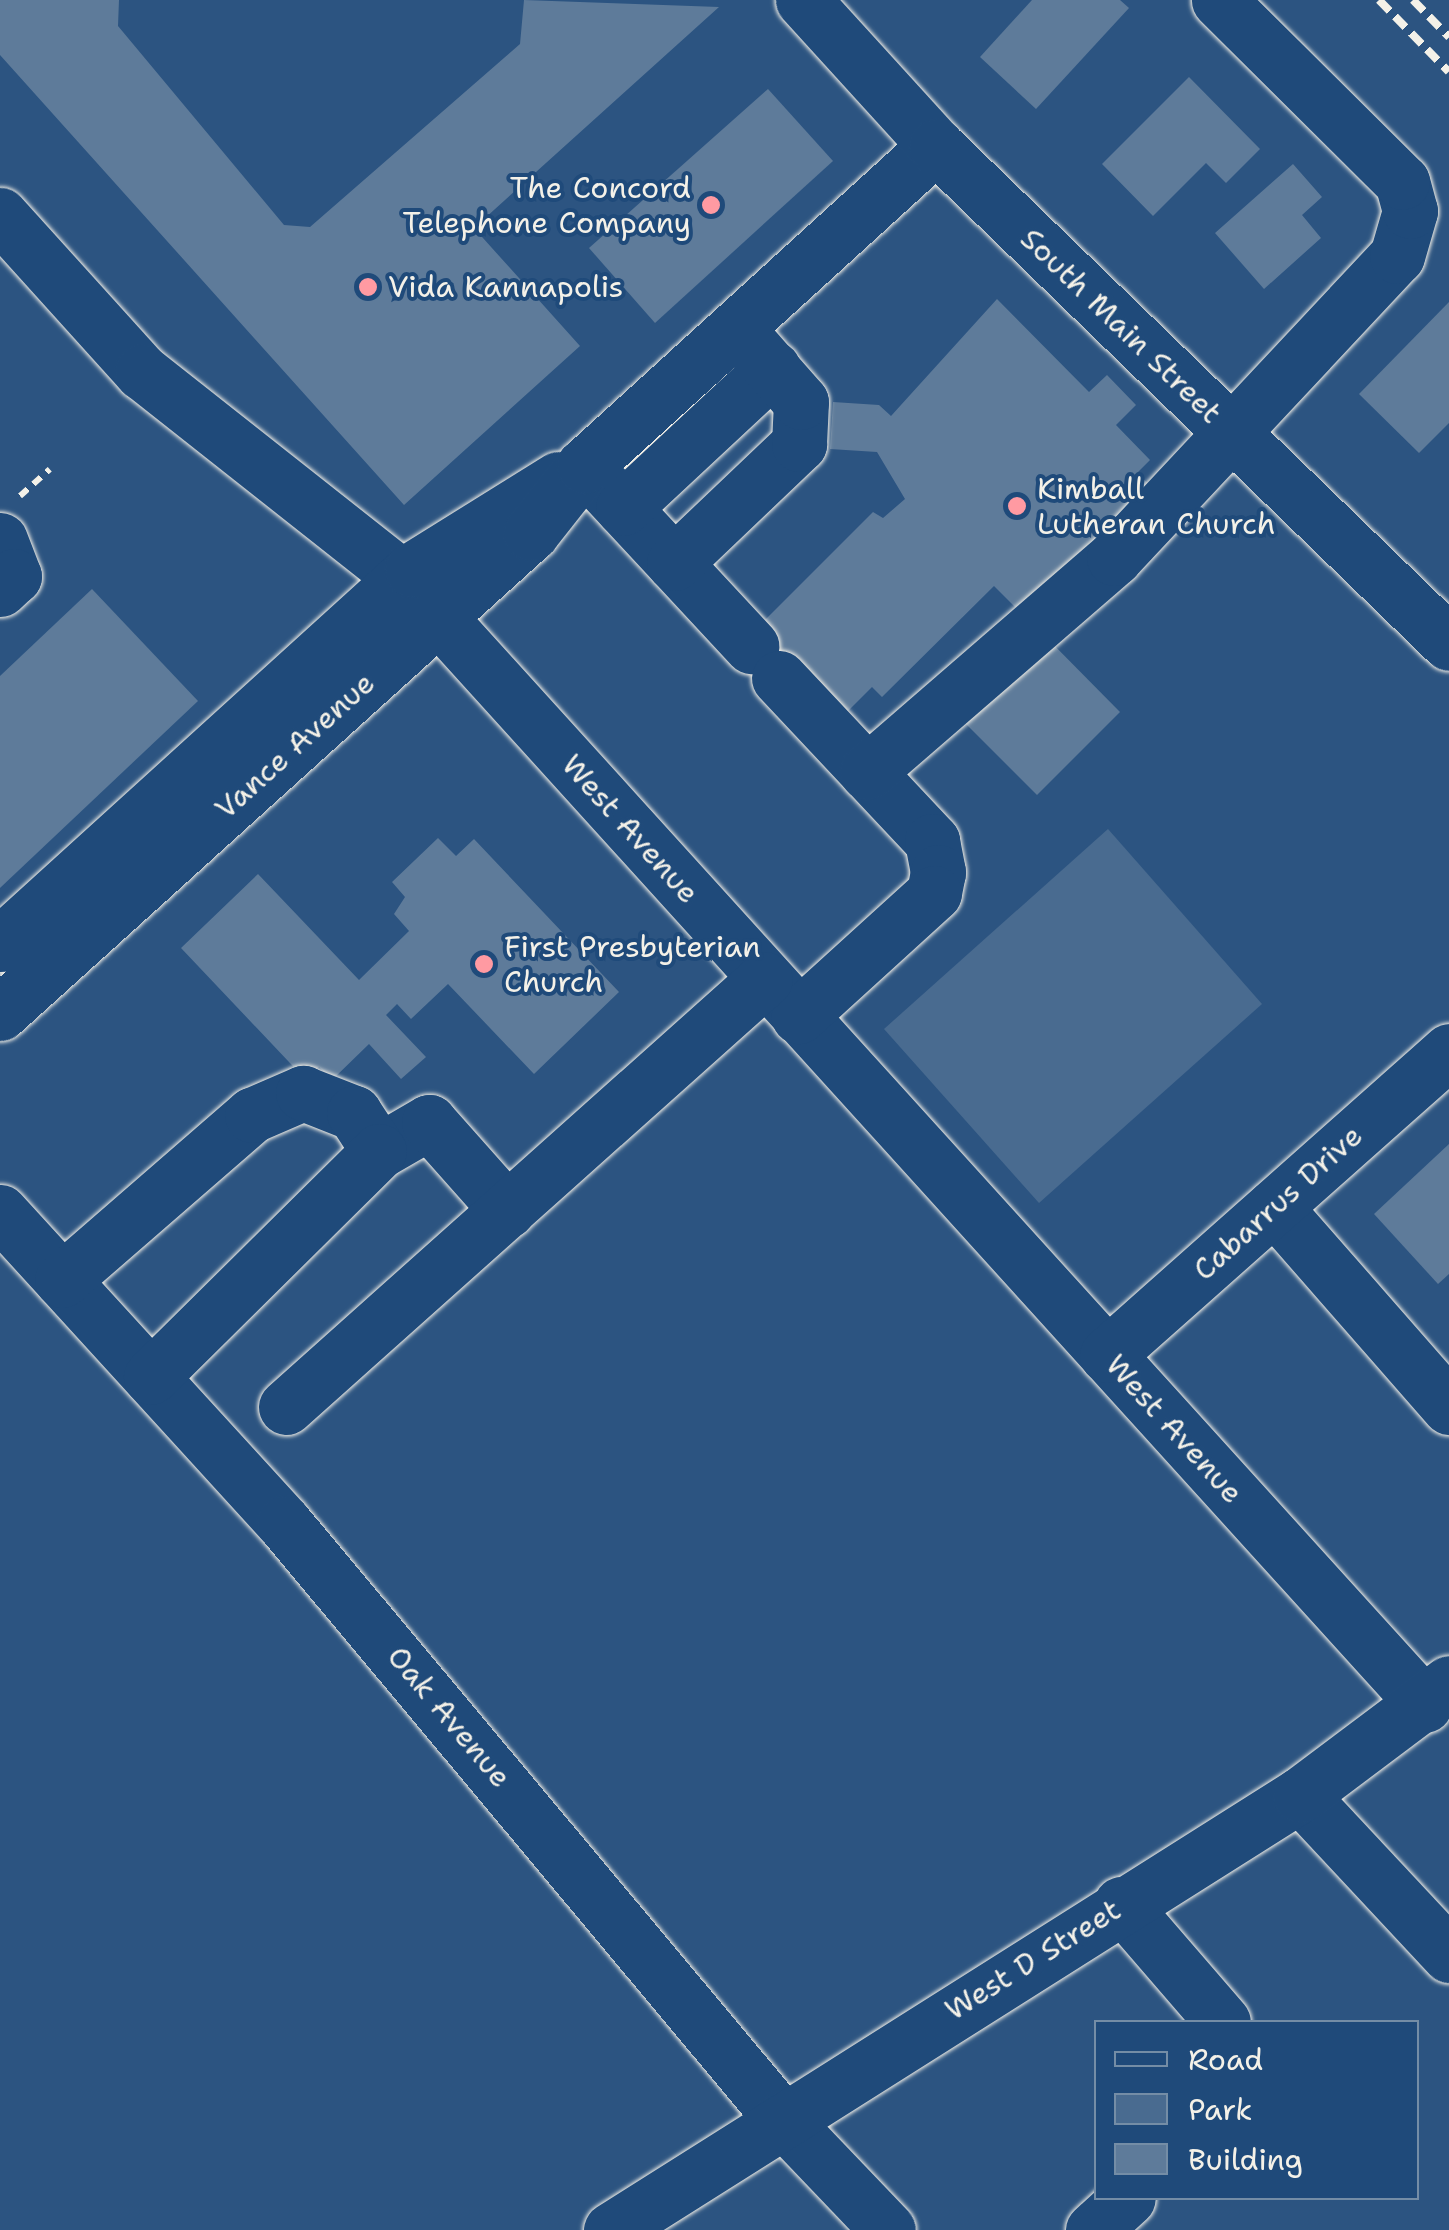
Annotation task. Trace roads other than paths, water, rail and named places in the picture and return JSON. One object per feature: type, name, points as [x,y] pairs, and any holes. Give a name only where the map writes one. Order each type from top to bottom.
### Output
[{"type":"street","name":"South Main Street","points":[[803,0],[936,146],[1227,428],[1445,630]]},
{"type":"street","points":[[868,772],[1114,558],[1227,428],[1384,279],[1410,211],[1402,182],[1219,0]]},
{"type":"street","name":"Vance Avenue","points":[[0,944],[420,598],[531,534],[581,468],[936,146]]},
{"type":"street","name":"West Avenue","points":[[0,215],[142,372],[420,598],[1107,1356],[1437,1694]]},
{"type":"street","points":[[674,563],[799,444],[802,402],[736,328]]},
{"type":"street","points":[[623,508],[774,368]]},
{"type":"street","points":[[286,1407],[506,1210],[782,998],[934,893],[932,841],[623,508],[581,468]]},
{"type":"street","points":[[0,589],[14,576],[10,518]]},
{"type":"street","name":"Vance Avenue","points":[[0,1012],[420,598]]},
{"type":"street","name":"Cabarrus Drive","points":[[1107,1356],[1449,1052]]},
{"type":"street","points":[[62,1280],[252,1115],[304,1094],[354,1112],[379,1151]]},
{"type":"street","points":[[151,1378],[379,1151],[429,1122],[506,1210]]},
{"type":"street","points":[[1274,1207],[1442,1385]]},
{"type":"street","name":"Oak Avenue","points":[[0,1212],[473,1743],[782,2119],[888,2230]]},
{"type":"street","name":"West D Street","points":[[611,2230],[1121,1904],[1300,1795],[1437,1694]]},
{"type":"street","points":[[1300,1795],[1449,1955]]},
{"type":"street","points":[[1121,1904],[1221,2020]]},
{"type":"street","points":[[1093,2230],[1126,2200]]},
{"type":"railway","points":[[1379,0],[1449,72]]},
{"type":"railway","points":[[1413,0],[1449,37]]},
{"type":"place","name":"The Concord Telephone Company","points":[[711,205]]},
{"type":"place","name":"Vida Kannapolis","points":[[368,287]]},
{"type":"place","name":"Kimball Lutheran Church","points":[[1017,506]]},
{"type":"place","name":"First Presbyterian Church","points":[[484,964]]}]
